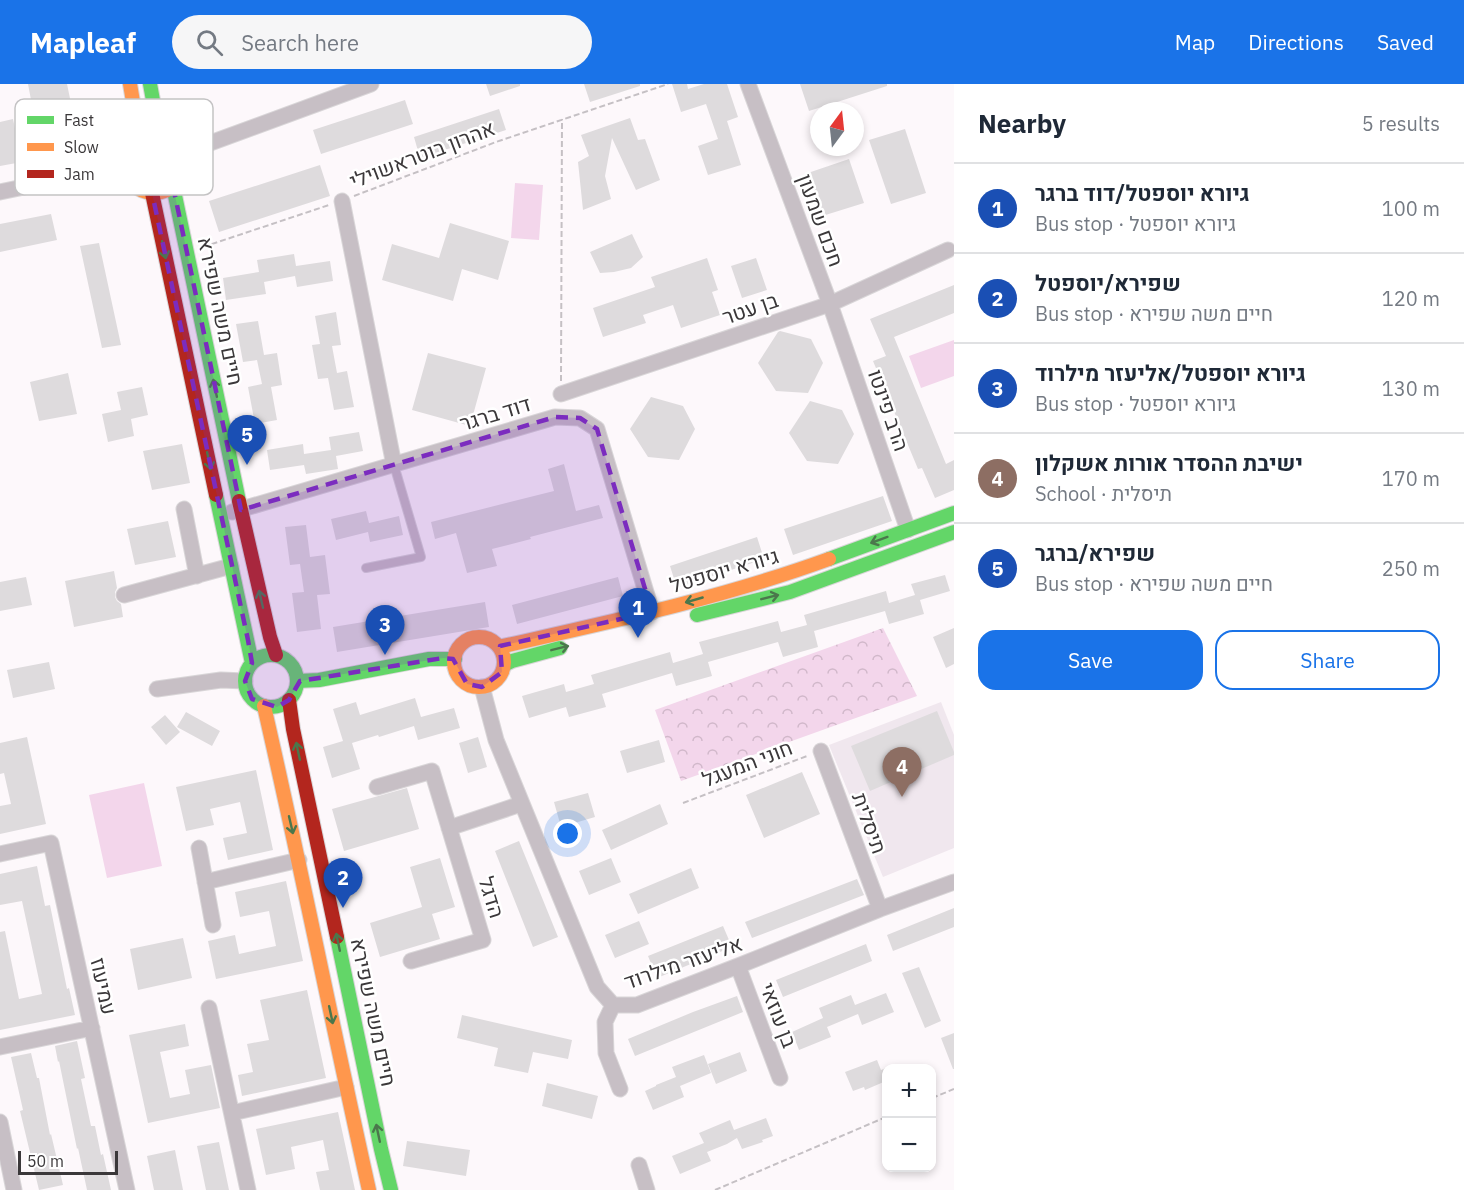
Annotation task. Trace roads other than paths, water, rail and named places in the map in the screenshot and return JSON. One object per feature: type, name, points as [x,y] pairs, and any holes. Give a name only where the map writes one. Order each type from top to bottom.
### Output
[{"type":"street","points":[[130,84],[133,99]]},
{"type":"street","points":[[150,84],[153,99]]},
{"type":"street","points":[[213,142],[371,84]]},
{"type":"street","name":"חכם שמעון","points":[[748,84],[830,304]]},
{"type":"street","points":[[0,192],[15,189]]},
{"type":"street","name":"חיים משה שפירא","points":[[152,195],[252,663]]},
{"type":"street","name":"חיים משה שפירא","points":[[175,195],[241,510],[276,655]]},
{"type":"street","points":[[342,201],[394,465]]},
{"type":"street","name":"בן עטר","points":[[561,394],[830,304],[948,250]]},
{"type":"street","name":"הרב פינטו","points":[[830,304],[908,530]]},
{"type":"street","name":"דוד ברגר","points":[[220,516],[555,417],[580,418],[597,429],[652,612]]},
{"type":"street","points":[[184,509],[197,576]]},
{"type":"street","name":"גיורא יוספטל","points":[[499,647],[652,612],[787,574],[954,513]]},
{"type":"street","name":"גיורא יוספטל","points":[[688,617],[790,592],[954,532]]},
{"type":"street","points":[[124,595],[231,566]]},
{"type":"street","points":[[485,638],[499,647],[504,665],[494,682],[475,687],[462,680],[457,673],[455,659],[462,645],[469,640],[485,638]]},
{"type":"street","points":[[504,665],[574,644]]},
{"type":"street","points":[[276,655],[289,662],[297,674],[297,688],[289,700],[277,706],[264,706],[248,694],[245,681],[248,668],[263,656],[276,655]]},
{"type":"street","points":[[297,681],[319,680],[429,659],[455,659]]},
{"type":"street","points":[[157,689],[221,680],[245,681]]},
{"type":"street","name":"אליעזר מילרוד","points":[[482,687],[496,740],[521,804],[597,987],[613,1005],[637,1005],[954,882]]},
{"type":"street","name":"חיים משה שפירא","points":[[289,700],[295,740],[391,1190]]},
{"type":"street","name":"חיים משה שפירא","points":[[264,706],[369,1190]]},
{"type":"street","name":"תיסלית","points":[[821,751],[880,909]]},
{"type":"street","name":"הדגל","points":[[377,787],[432,771],[483,940],[411,961]]},
{"type":"street","points":[[449,828],[521,804]]},
{"type":"street","name":"עמיעוז","points":[[0,854],[51,843],[128,1190]]},
{"type":"street","points":[[199,848],[213,925]]},
{"type":"street","points":[[206,882],[299,860]]},
{"type":"street","name":"בן עוזאי","points":[[738,966],[780,1078]]},
{"type":"street","points":[[613,1005],[605,1022],[606,1053],[620,1089]]},
{"type":"street","points":[[209,1008],[248,1190]]},
{"type":"street","points":[[0,1047],[92,1028]]},
{"type":"street","points":[[232,1113],[346,1087]]},
{"type":"street","points":[[0,1122],[14,1190]]},
{"type":"street","points":[[639,1165],[647,1190]]},
{"type":"lane","points":[[366,568],[421,557],[394,465]]},
{"type":"place","name":"שפירא/ברגר","points":[[247,465]]},
{"type":"place","name":"גיורא יוספטל/דוד ברגר","points":[[638,638]]},
{"type":"place","name":"גיורא יוספטל/אליעזר מילרוד","points":[[385,655]]},
{"type":"place","name":"ישיבת ההסדר אורות אשקלון","points":[[902,797]]},
{"type":"place","name":"שפירא/יוספטל","points":[[343,908]]}]
